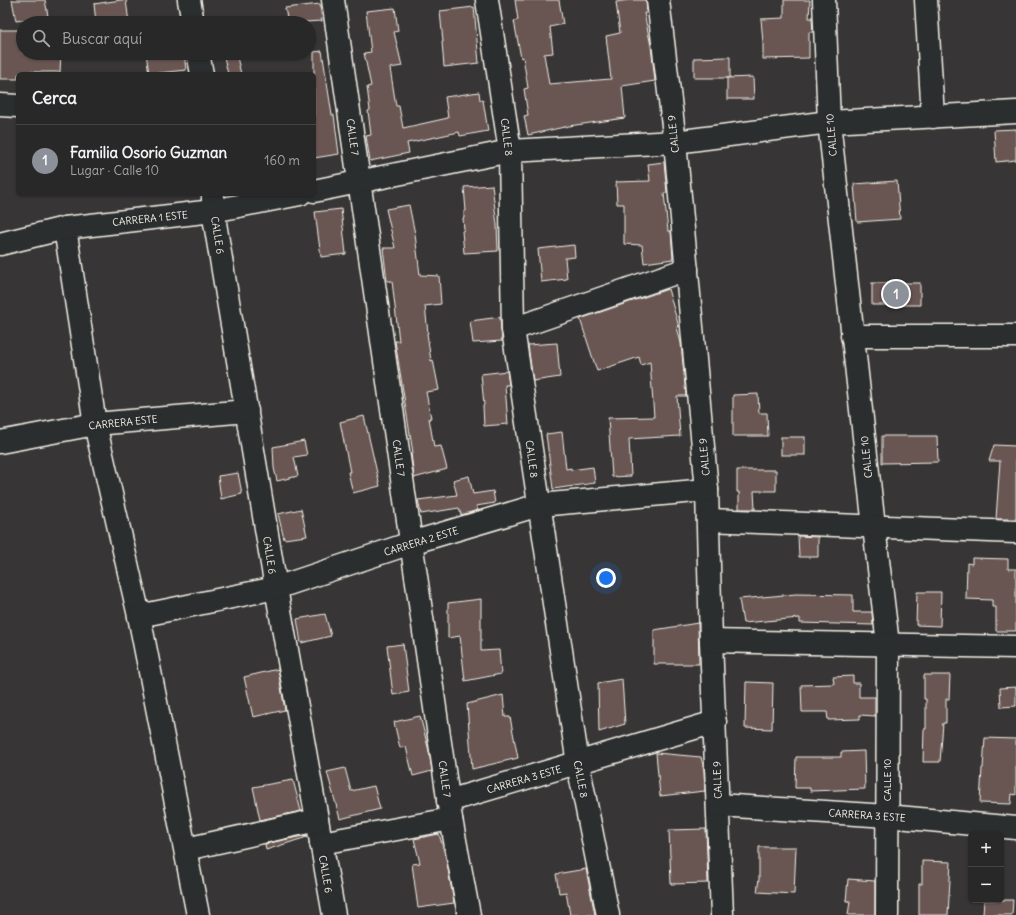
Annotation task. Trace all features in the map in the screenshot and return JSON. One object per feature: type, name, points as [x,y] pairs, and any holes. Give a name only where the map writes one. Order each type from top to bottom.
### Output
[{"type":"street","points":[[189,0],[192,16]]},
{"type":"street","name":"CALLE 7","points":[[333,0],[449,810],[469,915]]},
{"type":"street","name":"CALLE 8","points":[[487,0],[510,151],[513,329],[578,764],[608,915]]},
{"type":"street","name":"CALLE 9","points":[[658,0],[675,142],[707,490],[711,641],[722,915]]},
{"type":"street","name":"CALLE 10","points":[[824,0],[829,122],[888,644],[887,915]]},
{"type":"street","points":[[926,0],[933,117]]},
{"type":"street","points":[[199,60],[202,72]]},
{"type":"street","points":[[0,105],[16,106]]},
{"type":"street","points":[[316,191],[510,151],[675,142],[829,122],[1016,112]]},
{"type":"street","name":"CARRERA 1 ESTE","points":[[0,244],[65,228],[213,202],[278,196]]},
{"type":"street","name":"CALLE 6","points":[[213,202],[276,588],[334,915]]},
{"type":"street","points":[[65,228],[95,424],[139,616],[198,915]]},
{"type":"street","points":[[513,329],[686,269]]},
{"type":"street","points":[[852,336],[1016,336]]},
{"type":"street","name":"CARRERA ESTE","points":[[0,442],[95,424],[247,411]]},
{"type":"street","name":"CARRERA 2 ESTE","points":[[139,616],[276,588],[411,543],[539,505],[707,490]]},
{"type":"street","points":[[708,520],[1016,532]]},
{"type":"street","points":[[711,641],[1016,646]]},
{"type":"street","name":"CARRERA 3 ESTE","points":[[321,843],[449,810],[578,764],[715,722]]},
{"type":"street","name":"CARRERA 3 ESTE","points":[[718,805],[887,816],[1016,828]]},
{"type":"street","points":[[186,849],[317,820]]},
{"type":"building","points":[[12,0],[45,0],[48,16],[16,16],[16,21]]},
{"type":"building","points":[[126,0],[128,16],[95,16],[94,4]]},
{"type":"building","points":[[515,0],[559,0],[563,24],[550,27],[553,53],[544,54],[549,84],[611,79],[606,36],[620,33],[616,2],[646,0],[647,13],[644,13],[651,46],[655,81],[622,86],[625,118],[569,126],[528,135],[524,116],[528,115],[524,89],[528,88],[523,57],[521,58],[514,21],[518,20]]},
{"type":"building","points":[[784,0],[810,0],[809,18],[812,18],[813,32],[809,32],[809,58],[763,59],[761,19],[784,18]]},
{"type":"building","points":[[320,4],[322,21],[316,21],[316,16],[287,16],[285,8]]},
{"type":"building","points":[[474,7],[479,63],[444,67],[440,11]]},
{"type":"building","points":[[395,8],[398,31],[394,32],[402,66],[390,68],[396,106],[399,106],[403,128],[448,118],[445,97],[479,92],[480,100],[483,100],[488,131],[460,136],[459,132],[407,143],[409,153],[370,161],[366,136],[371,135],[367,87],[371,86],[364,53],[371,52],[366,11]]},
{"type":"building","points":[[0,30],[16,30],[16,60],[61,60],[60,72],[16,72],[16,79],[0,79]]},
{"type":"building","points":[[322,51],[332,115],[334,115],[339,154],[316,158],[316,72],[314,72],[314,60],[316,60],[316,52]]},
{"type":"building","points":[[730,57],[730,78],[694,78],[694,58]]},
{"type":"building","points":[[147,60],[185,60],[186,70],[149,72]]},
{"type":"building","points":[[225,60],[238,60],[241,72],[228,72]]},
{"type":"building","points":[[753,77],[754,99],[727,99],[727,78]]},
{"type":"building","points":[[1016,129],[1016,160],[996,162],[994,130]]},
{"type":"building","points":[[664,162],[667,193],[664,193],[668,231],[671,231],[673,259],[644,263],[642,245],[624,244],[624,204],[617,204],[616,182],[650,181],[648,164]]},
{"type":"building","points":[[897,181],[900,219],[857,222],[854,184]]},
{"type":"building","points":[[492,185],[497,225],[498,251],[464,253],[462,231],[464,230],[464,211],[466,211],[464,187]]},
{"type":"building","points":[[409,205],[415,234],[420,275],[439,276],[441,304],[425,306],[431,361],[433,360],[439,390],[426,392],[431,418],[429,418],[434,447],[441,446],[447,469],[414,478],[411,453],[413,453],[395,341],[399,341],[392,281],[387,281],[383,248],[395,248],[386,209]]},
{"type":"building","points":[[341,209],[346,254],[321,257],[315,212]]},
{"type":"building","points":[[574,245],[575,257],[565,258],[567,279],[541,282],[538,249]]},
{"type":"building","points":[[872,283],[920,283],[920,305],[872,305]]},
{"type":"building","points":[[668,289],[679,327],[677,327],[681,343],[686,396],[677,396],[680,436],[629,439],[631,476],[612,477],[608,418],[654,417],[650,362],[641,365],[639,357],[597,371],[580,319]]},
{"type":"building","points":[[500,317],[502,341],[473,343],[470,321]]},
{"type":"building","points":[[557,343],[560,377],[533,381],[528,345]]},
{"type":"building","points":[[507,371],[509,385],[505,385],[508,424],[484,426],[484,405],[481,374]]},
{"type":"building","points":[[758,394],[759,413],[767,413],[768,436],[733,436],[733,395]]},
{"type":"building","points":[[364,416],[380,486],[353,493],[340,422]]},
{"type":"building","points":[[562,432],[566,469],[571,468],[571,470],[593,467],[595,483],[553,489],[546,434]]},
{"type":"building","points":[[882,436],[937,436],[938,462],[882,463]]},
{"type":"building","points":[[781,437],[805,437],[805,455],[781,455]]},
{"type":"building","points":[[304,441],[307,455],[294,457],[298,476],[277,481],[274,468],[273,447]]},
{"type":"building","points":[[994,445],[1016,446],[1016,519],[996,519],[1000,461],[989,461]]},
{"type":"building","points":[[737,470],[776,470],[776,491],[754,491],[755,509],[739,509]]},
{"type":"building","points":[[238,473],[242,494],[221,499],[218,476]]},
{"type":"building","points":[[469,476],[473,494],[493,491],[495,503],[476,506],[478,510],[461,515],[459,508],[421,514],[418,500],[457,495],[453,480]]},
{"type":"building","points":[[301,509],[307,536],[284,539],[278,514]]},
{"type":"building","points":[[798,536],[818,537],[818,557],[799,557]]},
{"type":"building","points":[[972,558],[1008,559],[1008,569],[1016,569],[1016,631],[996,631],[996,607],[992,607],[992,600],[966,599],[967,563],[972,564]]},
{"type":"building","points":[[917,592],[941,592],[940,626],[916,625]]},
{"type":"building","points":[[796,594],[853,595],[853,612],[872,612],[873,625],[800,623],[800,618],[743,623],[739,599]]},
{"type":"building","points":[[481,599],[481,651],[499,650],[501,674],[465,681],[460,636],[448,638],[448,603]]},
{"type":"building","points":[[325,614],[331,636],[301,643],[297,619]]},
{"type":"building","points":[[698,623],[699,664],[654,664],[654,630]]},
{"type":"building","points":[[403,644],[409,692],[393,695],[387,646]]},
{"type":"building","points":[[278,669],[285,710],[253,717],[244,677]]},
{"type":"building","points":[[924,675],[950,675],[949,699],[946,699],[946,723],[943,723],[940,762],[923,762],[924,729],[926,729]]},
{"type":"building","points":[[853,676],[853,683],[859,683],[859,697],[875,697],[875,716],[860,715],[860,719],[828,720],[827,712],[802,712],[801,685],[834,684],[833,677]]},
{"type":"building","points":[[622,679],[625,724],[599,732],[598,683]]},
{"type":"building","points":[[746,682],[773,683],[772,729],[745,728]]},
{"type":"building","points":[[1016,687],[1016,706],[1001,707],[1000,688]]},
{"type":"building","points":[[503,695],[505,717],[510,717],[518,758],[472,769],[467,704]]},
{"type":"building","points":[[420,716],[429,751],[432,771],[413,776],[406,747],[400,748],[394,722]]},
{"type":"building","points":[[985,738],[1016,739],[1016,795],[1012,794],[1011,804],[980,803]]},
{"type":"building","points":[[864,751],[865,789],[810,791],[810,788],[795,788],[796,757],[841,757],[841,752]]},
{"type":"building","points":[[656,753],[701,757],[704,770],[705,791],[660,796]]},
{"type":"building","points":[[345,768],[351,791],[374,786],[380,809],[340,819],[327,772]]},
{"type":"building","points":[[293,780],[301,811],[260,820],[253,787]]},
{"type":"building","points":[[706,829],[708,883],[671,884],[669,830]]},
{"type":"building","points":[[439,834],[446,858],[454,903],[418,908],[412,864],[420,863],[414,839]]},
{"type":"building","points":[[307,835],[307,837],[266,850],[265,844]]},
{"type":"building","points":[[759,847],[796,847],[794,894],[757,892],[759,879]]},
{"type":"building","points":[[922,861],[951,862],[948,915],[919,915],[919,884],[922,884]]},
{"type":"building","points":[[586,869],[595,915],[570,915],[566,892],[559,893],[556,874]]},
{"type":"building","points":[[848,879],[875,881],[875,915],[848,915],[850,901],[846,901]]},
{"type":"building","points":[[1004,900],[1013,900],[1012,915],[983,915],[984,903],[1004,903]]},
{"type":"place","name":"Familia Osorio Guzman","points":[[896,294]]}]
